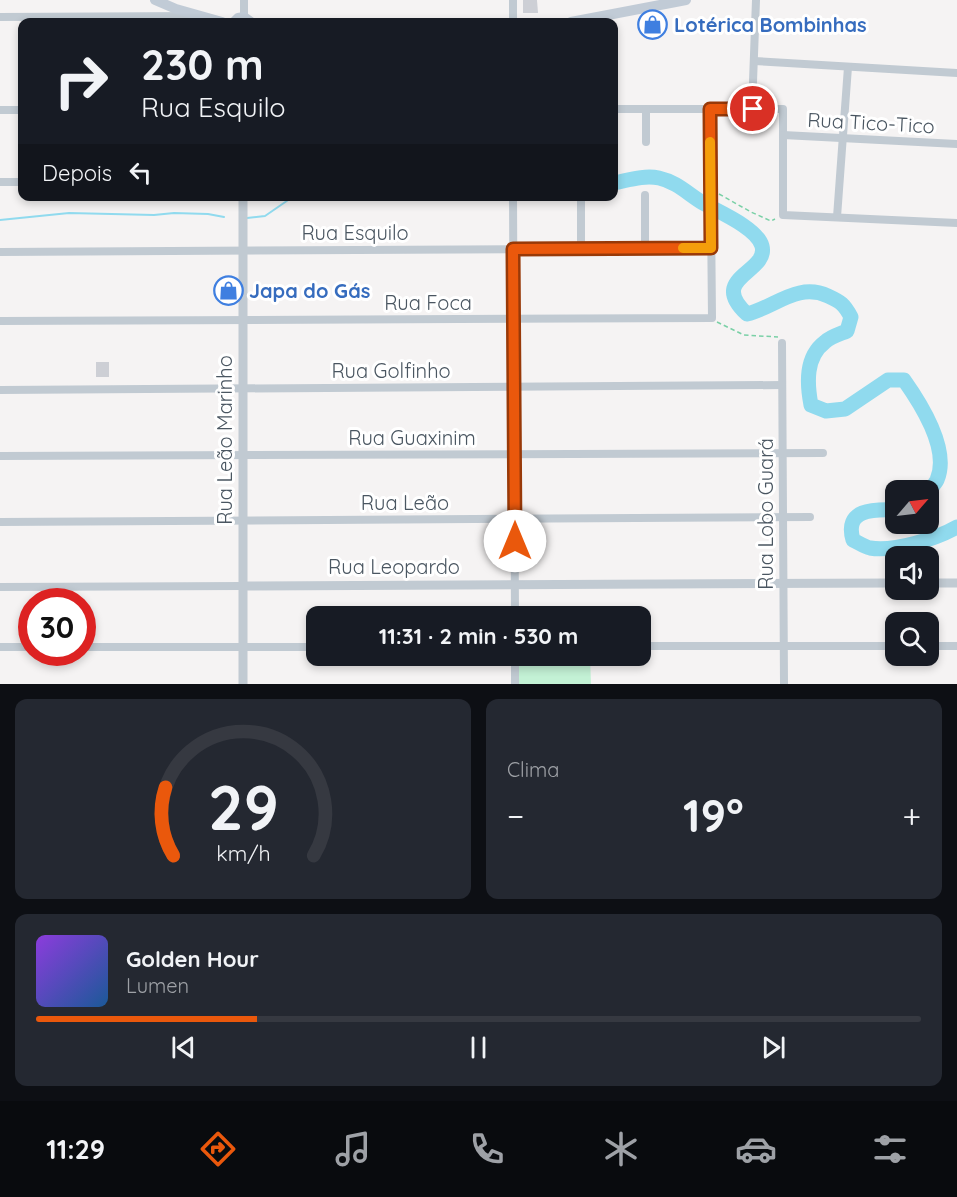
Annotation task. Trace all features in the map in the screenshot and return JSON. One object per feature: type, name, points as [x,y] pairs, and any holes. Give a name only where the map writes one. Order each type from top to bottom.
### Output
[{"type":"main road","points":[[155,0],[207,18]]},
{"type":"main road","points":[[592,18],[686,0]]},
{"type":"street","points":[[243,18],[244,0]]},
{"type":"street","points":[[513,0],[513,18]]},
{"type":"street","points":[[753,109],[756,0]]},
{"type":"street","points":[[0,17],[199,16]]},
{"type":"street","points":[[754,61],[957,73]]},
{"type":"street","points":[[837,217],[848,67]]},
{"type":"street","points":[[618,109],[783,109],[783,214],[957,224]]},
{"type":"street","points":[[646,109],[646,142]]},
{"type":"street","points":[[710,109],[712,318]]},
{"type":"street","points":[[0,110],[18,110]]},
{"type":"street","name":"Rua Tico-Tico","points":[[783,135],[957,144]]},
{"type":"street","points":[[0,182],[18,182]]},
{"type":"street","points":[[645,195],[645,248]]},
{"type":"street","name":"Rua Leão Marinho","points":[[243,201],[243,684]]},
{"type":"street","points":[[513,201],[515,606]]},
{"type":"street","points":[[581,201],[581,249]]},
{"type":"street","name":"Rua Esquilo","points":[[0,252],[711,248]]},
{"type":"street","name":"Rua Foca","points":[[0,321],[712,318]]},
{"type":"street","name":"Rua Lobo Guará","points":[[782,343],[784,684]]},
{"type":"street","name":"Rua Golfinho","points":[[0,390],[782,385]]},
{"type":"street","name":"Rua Guaxinim","points":[[0,456],[823,453]]},
{"type":"street","name":"Rua Leão","points":[[0,522],[810,517]]},
{"type":"street","name":"Rua Leopardo","points":[[0,587],[885,583]]},
{"type":"street","points":[[939,583],[957,583]]},
{"type":"street","points":[[651,646],[885,646]]},
{"type":"street","points":[[939,646],[957,646]]},
{"type":"street","points":[[0,647],[18,647]]},
{"type":"street","points":[[96,647],[306,647]]},
{"type":"street","points":[[515,666],[515,684]]},
{"type":"path","points":[[710,189],[768,220],[771,221],[783,214]]},
{"type":"path","points":[[712,318],[734,332],[744,335],[776,336],[782,343]]},
{"type":"green space","points":[[518,666],[590,666],[591,684],[518,684]]},
{"type":"building","points":[[523,0],[537,0],[538,13],[523,13]]},
{"type":"building","points":[[96,362],[109,362],[109,377],[96,377]]},
{"type":"waterway","points":[[618,182],[648,177],[665,180],[737,221],[759,239],[762,255],[736,283],[733,292],[736,302],[747,314],[787,297],[807,292],[817,292],[842,304],[851,317],[847,331],[827,340],[814,355],[808,380],[811,405],[826,411],[845,409],[888,380],[904,380],[925,414],[937,442],[940,455],[937,480]]},
{"type":"waterway","points":[[247,218],[265,216],[287,201]]},
{"type":"waterway","points":[[0,220],[69,213],[154,215],[174,213],[224,217]]},
{"type":"waterway","points":[[885,510],[870,511],[857,517],[851,530],[853,540],[870,548],[891,548],[927,540],[957,527]]},
{"type":"slow traffic","points":[[683,248],[711,248],[710,142]]},
{"type":"place","name":"Lotérica Bombinhas","points":[[653,25]]},
{"type":"place","name":"Japa do Gás","points":[[228,291]]},
{"type":"route","points":[[515,541],[513,249],[711,248],[710,109],[753,109]]}]
